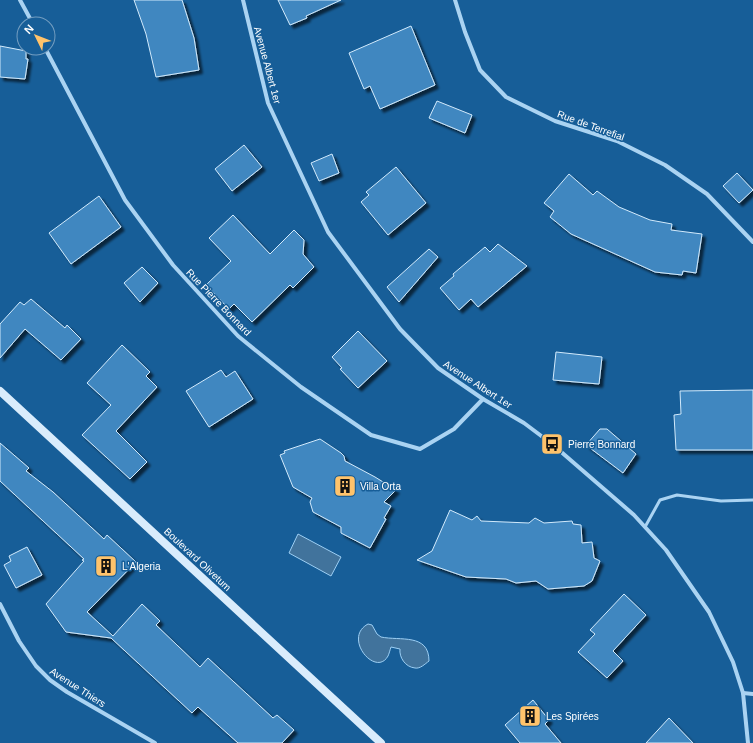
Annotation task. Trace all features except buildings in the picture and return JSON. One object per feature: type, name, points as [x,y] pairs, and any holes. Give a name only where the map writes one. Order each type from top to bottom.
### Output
[{"type":"main road","name":"Boulevard Olivetum","points":[[0,391],[381,743]]},
{"type":"street","points":[[20,0],[29,16]]},
{"type":"street","name":"Avenue Albert 1er","points":[[243,0],[268,103],[328,232],[400,329],[438,368],[483,399],[524,423],[552,444],[598,482],[645,527],[666,550],[709,612],[733,662],[743,693],[748,743]]},
{"type":"street","name":"Rue de Terrefial","points":[[455,0],[465,32],[480,70],[506,97],[555,121],[617,141],[665,165],[707,194],[753,242]]},
{"type":"street","name":"Rue Pierre Bonnard","points":[[49,56],[125,200],[173,265],[238,336],[301,387],[371,435],[420,449],[454,429],[483,399]]},
{"type":"street","name":"Avenue Thiers","points":[[0,604],[23,648],[36,666],[50,680],[67,692],[155,743]]},
{"type":"street","points":[[743,693],[753,694]]},
{"type":"lane","points":[[645,527],[660,500],[676,495],[721,501],[753,500]]},
{"type":"water","points":[[298,534],[341,557],[331,576],[289,553]]},
{"type":"water","points":[[368,624],[372,625],[377,634],[381,637],[419,642],[428,652],[429,661],[419,668],[408,666],[403,661],[400,649],[391,647],[388,656],[383,662],[376,662],[370,659],[364,654],[358,638],[361,630]]},
{"type":"place","name":"Pierre Bonnard","points":[[552,444]]},
{"type":"place","name":"Villa Orta","points":[[345,486]]},
{"type":"place","name":"L'Algeria","points":[[106,566]]},
{"type":"place","name":"Les Spirées","points":[[530,716]]}]
